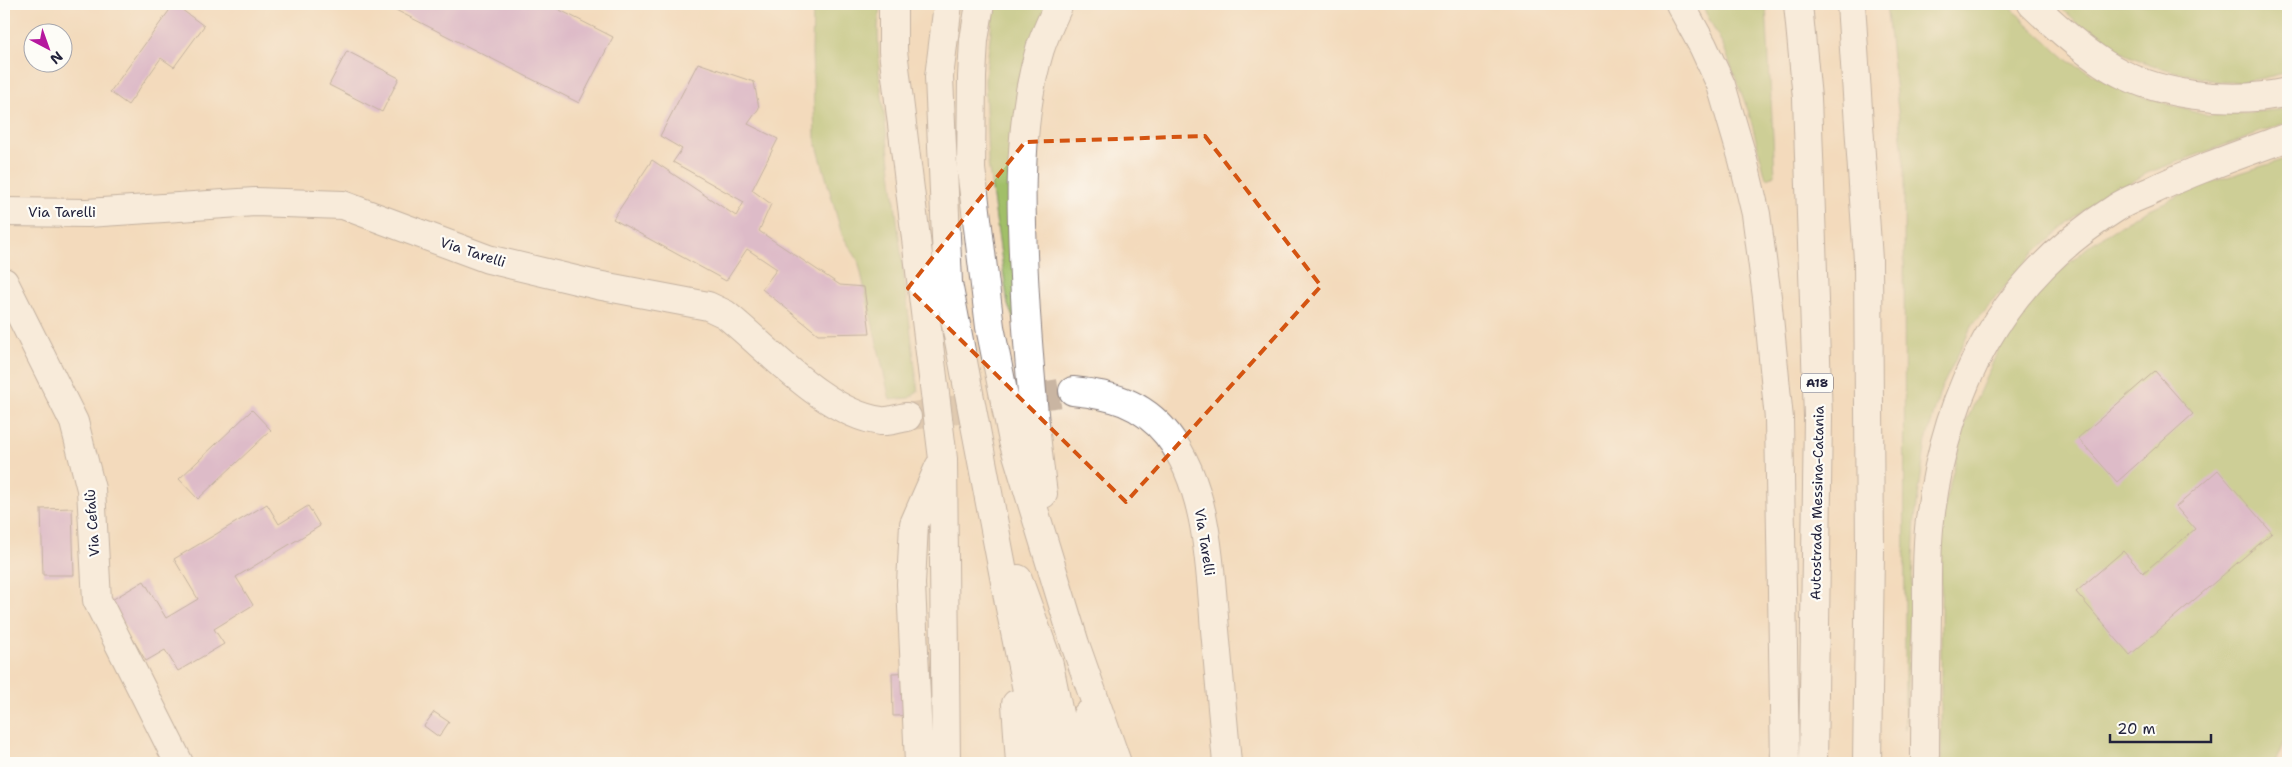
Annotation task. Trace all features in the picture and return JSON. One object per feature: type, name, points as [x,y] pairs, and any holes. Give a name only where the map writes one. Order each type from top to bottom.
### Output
[{"type":"main road","points":[[893,4],[893,51],[943,459],[946,763]]},
{"type":"main road","points":[[911,4],[910,80],[921,157],[948,283],[1008,603],[1042,763]]},
{"type":"main road","points":[[948,4],[939,76],[948,283]]},
{"type":"main road","points":[[980,4],[974,40],[972,77],[972,169],[990,327],[1013,441],[1054,570],[1075,644],[1117,763]]},
{"type":"main road","points":[[1054,570],[1034,426],[1025,287],[1022,190],[1023,143],[1032,82],[1040,49],[1059,4]]},
{"type":"main road","points":[[1680,4],[1703,46],[1721,85],[1743,160],[1756,214],[1767,297],[1779,419],[1785,763]]},
{"type":"main road","name":"Autostrada Messina-Catania","points":[[1798,4],[1807,98],[1818,417],[1813,763]]},
{"type":"main road","points":[[1851,4],[1868,260],[1870,552],[1867,763]]},
{"type":"main road","points":[[2032,4],[2062,33],[2104,64],[2153,86],[2196,96],[2236,97],[2288,92]]},
{"type":"main road","points":[[1925,763],[1929,540],[1936,482],[1945,435],[1964,382],[1990,331],[2028,280],[2068,242],[2117,207],[2175,179],[2288,136]]},
{"type":"main road","name":"Via Tarelli","points":[[4,212],[87,213],[256,202],[343,205],[488,259],[606,287],[708,306],[725,314],[812,388],[838,406],[862,417],[883,421],[907,417]]},
{"type":"main road","name":"Via Cefalù","points":[[4,282],[74,422],[91,489],[97,600],[179,763]]},
{"type":"main road","name":"Via Tarelli","points":[[1073,391],[1105,394],[1126,402],[1146,414],[1166,433],[1179,452],[1192,478],[1201,509],[1212,586],[1227,763]]},
{"type":"main road","points":[[919,763],[911,584],[914,524],[943,459]]},
{"type":"main road","points":[[989,497],[1049,665],[1069,763]]},
{"type":"main road","points":[[1008,603],[1020,763]]},
{"type":"main road","points":[[1075,644],[1096,763]]},
{"type":"main road","points":[[1075,644],[1137,763]]},
{"type":"highlighted area","points":[[1205,136],[1321,286],[1126,502],[908,288],[1025,142]]},
{"type":"green space","points":[[813,4],[880,4],[878,27],[879,72],[918,392],[909,398],[890,400],[858,260],[842,235],[815,138],[812,53]]},
{"type":"green space","points":[[994,4],[1049,4],[1017,328],[1008,305],[988,162],[985,80]]},
{"type":"green space","points":[[1701,4],[1766,4],[1775,175],[1766,178],[1749,113],[1723,45]]},
{"type":"green space","points":[[1886,4],[2009,4],[2021,18],[2069,61],[2124,91],[2208,116],[2288,109],[2288,122],[2147,173],[2083,211],[2032,255],[1973,324],[1941,389],[1926,441],[1915,519],[1905,730],[1904,164]]},
{"type":"green space","points":[[2057,4],[2288,4],[2288,72],[2232,82],[2216,81],[2155,66],[2119,51],[2087,31]]},
{"type":"green space","points":[[2288,158],[2288,732],[2275,763],[1941,763],[1941,517],[1966,422],[2003,339],[2040,289],[2090,245],[2137,215],[2202,185]]},
{"type":"building","points":[[174,4],[204,26],[174,67],[161,58],[128,105],[110,92]]},
{"type":"building","points":[[384,4],[548,4],[613,37],[579,103]]},
{"type":"building","points":[[347,51],[399,78],[382,112],[329,85]]},
{"type":"building","points":[[698,63],[754,82],[759,108],[748,124],[778,139],[752,190],[771,204],[759,231],[840,285],[864,287],[870,333],[818,334],[762,289],[777,269],[747,249],[726,281],[613,219],[652,160],[736,216],[744,202],[673,162],[682,149],[660,136]]},
{"type":"building","points":[[2155,371],[2193,414],[2117,482],[2078,438]]},
{"type":"building","points":[[252,410],[271,430],[198,499],[179,479]]},
{"type":"building","points":[[2218,470],[2272,533],[2130,655],[2076,592],[2123,551],[2143,573],[2195,529],[2176,507]]},
{"type":"building","points":[[267,504],[279,524],[308,506],[320,526],[236,577],[253,605],[214,629],[224,644],[178,671],[165,650],[146,661],[110,601],[144,581],[166,618],[198,599],[174,559]]},
{"type":"building","points":[[72,508],[74,575],[43,575],[41,509]]},
{"type":"building","points":[[944,671],[945,714],[893,716],[892,673]]},
{"type":"building","points":[[434,712],[449,722],[439,737],[424,726]]},
{"type":"tunnel","points":[[907,417],[1073,391]]}]
